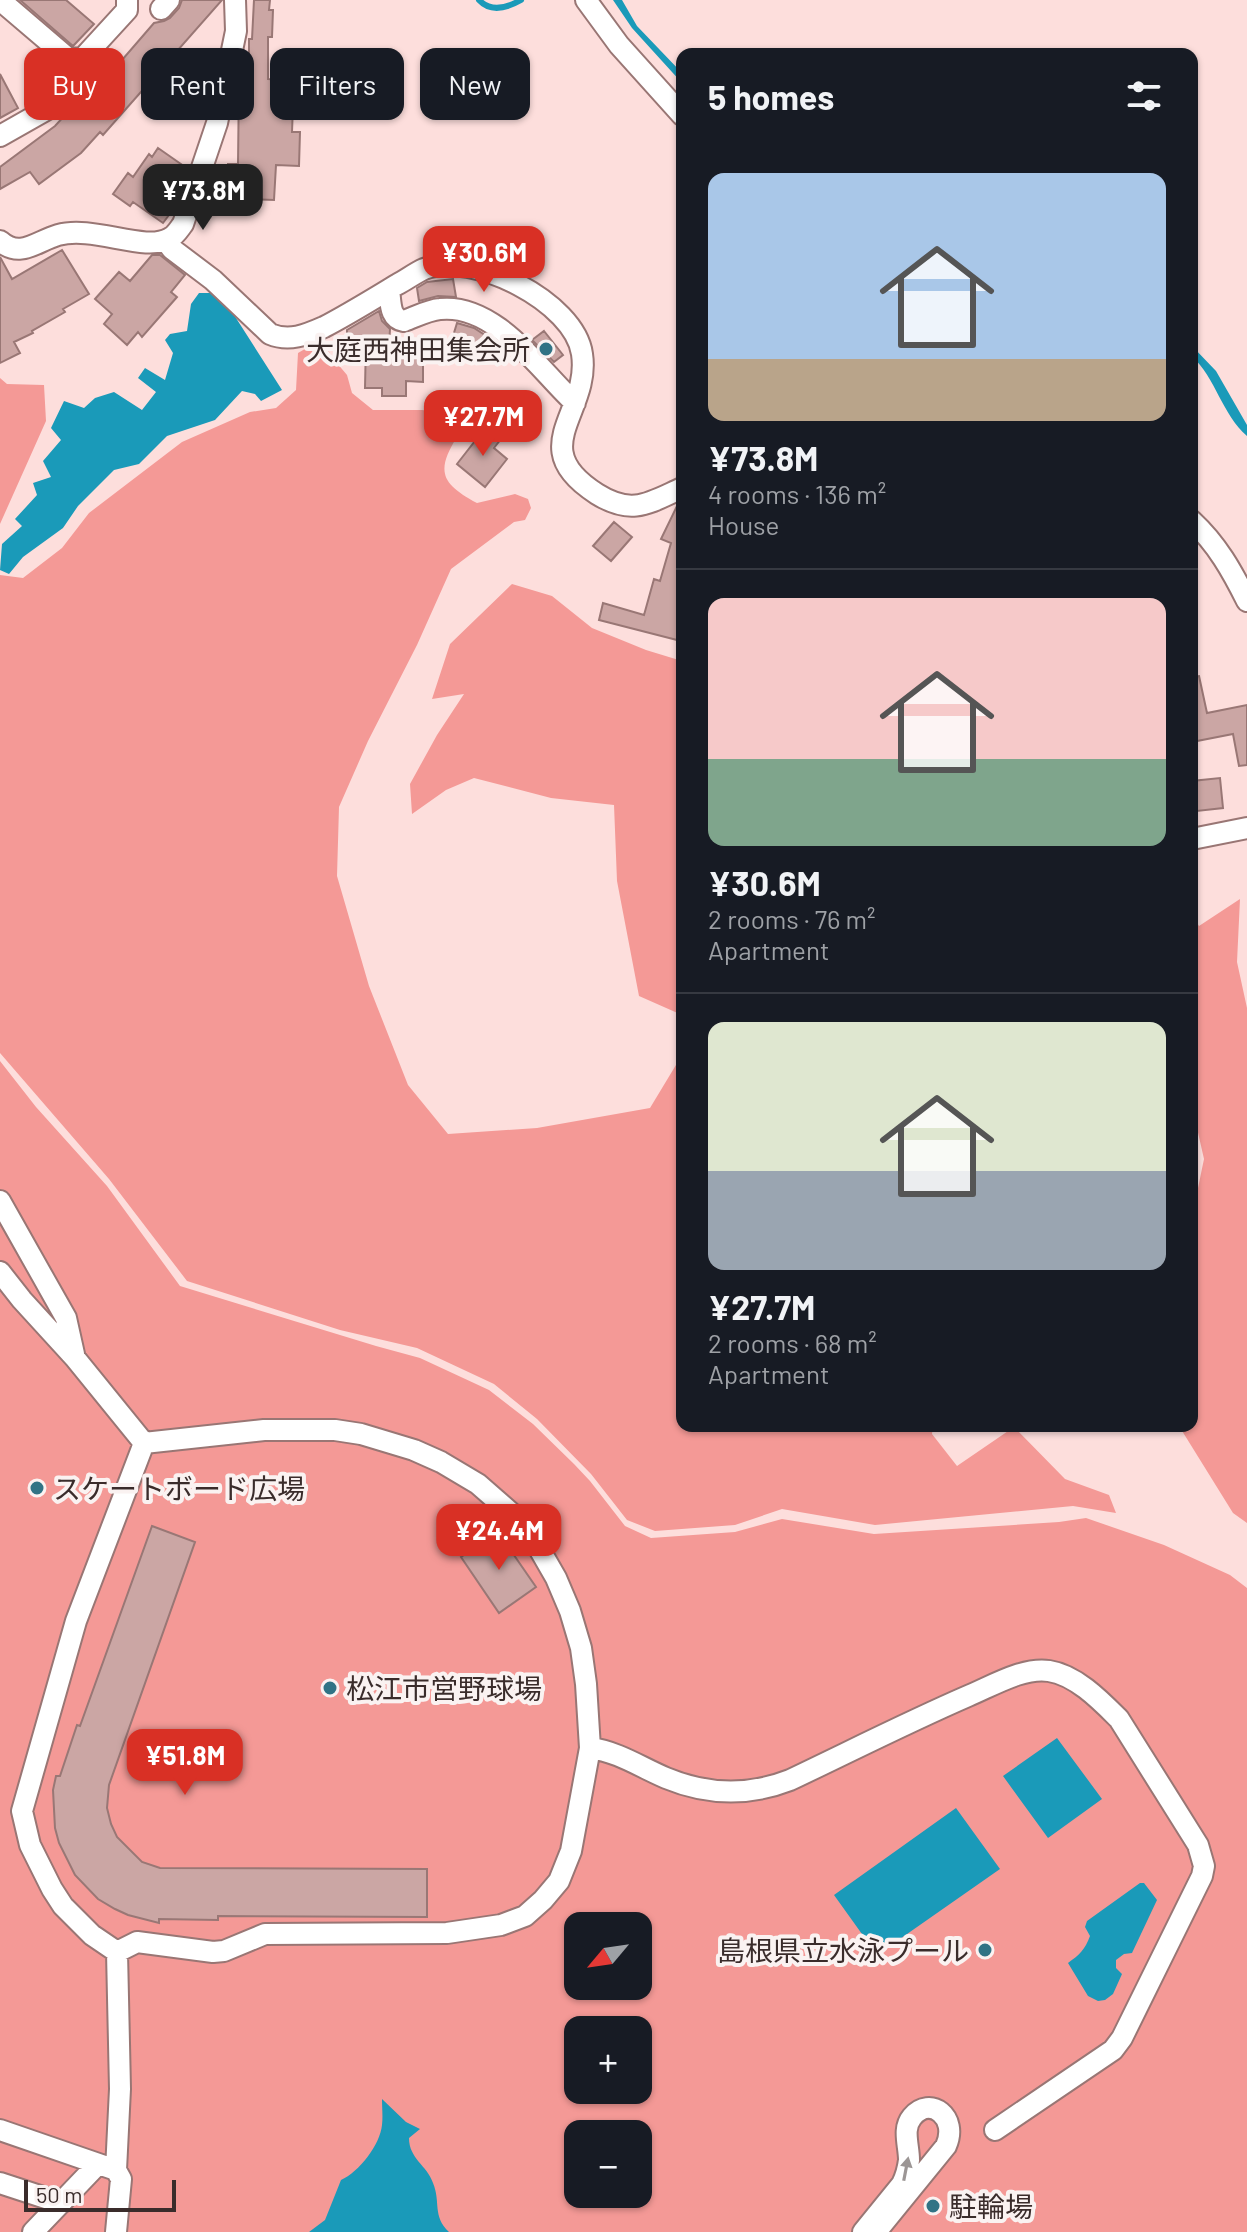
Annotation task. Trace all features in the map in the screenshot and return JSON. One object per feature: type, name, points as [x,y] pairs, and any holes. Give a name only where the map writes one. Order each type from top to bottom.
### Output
[{"type":"street","points":[[0,0],[69,59],[83,58],[127,10],[127,0]]},
{"type":"street","points":[[0,241],[11,248],[24,249],[69,233],[92,232],[152,244],[174,236],[183,224],[217,123],[236,31],[235,0]]},
{"type":"street","points":[[586,0],[619,45],[676,108]]},
{"type":"street","points":[[0,136],[28,120]]},
{"type":"street","points":[[166,241],[270,334],[281,338],[308,335],[424,269],[469,267],[508,280],[566,319],[579,341],[583,356],[581,379],[567,420],[562,454],[570,473],[602,497],[634,507],[676,491]]},
{"type":"street","points":[[389,290],[393,316],[397,320],[404,321],[439,309],[471,314],[489,322],[522,347],[575,403]]},
{"type":"street","points":[[1198,527],[1228,563],[1247,601]]},
{"type":"street","points":[[1198,838],[1247,828]]},
{"type":"street","points":[[0,1201],[66,1318],[75,1358]]},
{"type":"street","points":[[0,1272],[144,1443]]},
{"type":"street","points":[[117,1952],[137,1942],[224,1951],[265,1934],[447,1933],[501,1925],[525,1916],[559,1881],[571,1851],[590,1748],[581,1648],[556,1578],[537,1545],[510,1512],[478,1484],[414,1450],[361,1434],[335,1430],[264,1430],[144,1443]]},
{"type":"street","points":[[117,1952],[92,1935],[58,1898],[30,1845],[22,1811],[76,1621],[144,1443]]},
{"type":"street","points":[[590,1748],[607,1750],[685,1785],[739,1793],[790,1780],[940,1708],[1027,1672],[1045,1670],[1060,1673],[1109,1709],[1119,1719],[1198,1845],[1204,1866],[1202,1876],[1122,2038],[1113,2050],[995,2130]]},
{"type":"street","points":[[33,2232],[61,2203],[107,2167],[120,2089],[117,1952]]},
{"type":"street","points":[[863,2232],[906,2175],[909,2161],[906,2131],[911,2118],[922,2110],[939,2111],[951,2131],[946,2146],[876,2232]]},
{"type":"street","points":[[0,2130],[107,2167],[121,2179],[116,2232]]},
{"type":"street","points":[[0,2183],[61,2203]]},
{"type":"shaded area","points":[[326,345],[347,375],[352,393],[373,410],[422,410],[454,414],[457,437],[444,468],[449,483],[477,503],[515,494],[528,499],[531,508],[525,520],[514,522],[451,569],[339,807],[337,876],[369,986],[408,1085],[448,1134],[537,1128],[650,1108],[676,1065],[676,1432],[932,1432],[957,1466],[1007,1432],[1019,1432],[1065,1479],[1109,1495],[1116,1513],[1073,1506],[875,1525],[782,1509],[735,1525],[655,1531],[627,1520],[591,1474],[537,1419],[494,1384],[417,1348],[340,1330],[187,1281],[109,1179],[0,1053],[0,575],[23,578],[62,548],[89,513],[182,442],[250,412],[276,408],[296,390],[298,353],[310,346]]},
{"type":"shaded area","points":[[0,378],[7,384],[44,385],[46,421],[0,524]]},
{"type":"shaded area","points":[[512,584],[552,596],[592,628],[676,659],[676,1012],[639,996],[617,881],[614,805],[551,798],[474,778],[446,790],[412,814],[410,784],[464,694],[432,699],[450,644]]},
{"type":"shaded area","points":[[1240,899],[1237,962],[1247,1008],[1247,1523],[1233,1513],[1183,1432],[1198,1432],[1198,1188],[1204,1159],[1198,1132],[1199,926]]},
{"type":"shaded area","points":[[0,1061],[36,1107],[107,1186],[180,1286],[420,1358],[489,1390],[533,1424],[574,1464],[625,1526],[651,1538],[735,1532],[782,1519],[874,1534],[1086,1518],[1164,1545],[1230,1575],[1247,1588],[1247,2232],[0,2232]]},
{"type":"water","points":[[613,0],[622,0],[637,26],[676,67],[676,76],[632,28]]},
{"type":"water","points":[[199,293],[214,293],[227,304],[282,390],[261,401],[255,394],[242,391],[215,420],[167,436],[139,464],[114,470],[78,506],[63,528],[23,557],[9,574],[0,570],[2,544],[22,526],[15,519],[37,495],[33,483],[51,477],[43,461],[61,440],[51,428],[64,401],[84,408],[95,398],[114,392],[142,410],[156,392],[138,378],[145,368],[165,380],[173,353],[165,340],[170,334],[187,331],[191,304]]},
{"type":"water","points":[[1198,352],[1216,371],[1247,425],[1247,436],[1231,417],[1200,365]]},
{"type":"water","points":[[1057,1738],[1102,1799],[1048,1838],[1003,1776]]},
{"type":"water","points":[[956,1808],[1000,1869],[877,1955],[834,1895]]},
{"type":"water","points":[[1144,1883],[1157,1900],[1132,1953],[1116,1960],[1116,1968],[1122,1974],[1113,1994],[1098,2001],[1088,1996],[1068,1963],[1088,1941],[1087,1921]]},
{"type":"water","points":[[382,2099],[406,2122],[420,2129],[409,2138],[410,2145],[430,2177],[440,2220],[449,2232],[309,2232],[325,2220],[341,2180],[355,2171],[373,2149],[382,2125]]},
{"type":"building","points":[[20,0],[66,0],[94,24],[73,46]]},
{"type":"building","points":[[182,0],[222,0],[180,48],[141,48],[141,92],[125,110],[125,56],[154,23],[170,18]]},
{"type":"building","points":[[254,0],[270,0],[269,10],[273,10],[272,37],[268,37],[270,120],[292,120],[292,132],[300,132],[299,166],[276,165],[274,200],[248,199],[249,181],[227,180],[228,164],[238,164],[239,120],[254,120],[254,48],[249,48],[249,39],[252,39]]},
{"type":"building","points":[[0,74],[18,108],[0,118]]},
{"type":"building","points":[[61,120],[116,120],[103,135],[100,132],[81,153],[39,184],[30,172],[0,189],[0,167]]},
{"type":"building","points":[[158,148],[188,169],[166,200],[175,207],[163,223],[133,202],[130,206],[113,194],[128,173],[133,177],[149,154],[152,157]]},
{"type":"building","points":[[62,250],[89,294],[63,309],[65,312],[33,333],[14,342],[20,353],[0,363],[0,257],[12,279]]},
{"type":"building","points":[[152,255],[160,255],[185,275],[171,292],[177,297],[142,337],[138,332],[127,345],[104,324],[112,314],[95,299],[119,272],[130,281]]},
{"type":"building","points":[[453,279],[456,297],[438,296],[419,301],[417,288],[427,282]]},
{"type":"building","points":[[379,311],[382,321],[390,329],[389,346],[423,346],[423,382],[406,381],[406,396],[382,396],[382,388],[365,388],[366,341],[347,341],[347,330]]},
{"type":"building","points":[[457,323],[474,328],[494,341],[489,358],[450,346]]},
{"type":"building","name":"大庭西神田集会所","points":[[544,331],[563,355],[554,362],[532,340]]},
{"type":"building","points":[[486,427],[501,439],[494,448],[507,459],[485,487],[457,464]]},
{"type":"building","points":[[676,508],[676,640],[599,620],[603,603],[644,615],[654,579],[660,581],[671,543],[661,539]]},
{"type":"building","points":[[614,522],[632,537],[611,561],[593,546]]},
{"type":"building","points":[[1198,676],[1207,713],[1247,705],[1247,765],[1239,766],[1233,734],[1198,741]]},
{"type":"building","points":[[1220,778],[1223,808],[1198,811],[1198,780]]},
{"type":"building","points":[[152,1526],[195,1542],[109,1785],[107,1808],[117,1837],[142,1862],[160,1868],[427,1869],[427,1917],[218,1916],[218,1920],[159,1919],[159,1923],[115,1909],[98,1899],[75,1875],[55,1828],[53,1790],[56,1776],[60,1776],[77,1725],[80,1726]]},
{"type":"building","points":[[498,1532],[536,1587],[499,1613],[461,1557]]},
{"type":"waterway","points":[[479,0],[489,7],[499,8],[521,0]]},
{"type":"place","name":"大庭西神田集会所","points":[[546,349]]},
{"type":"place","name":"スケートボード広場","points":[[37,1488]]},
{"type":"place","name":"松江市営野球場","points":[[330,1688]]},
{"type":"place","name":"島根県立水泳プール","points":[[985,1950]]},
{"type":"place","name":"駐輪場","points":[[933,2206]]}]
